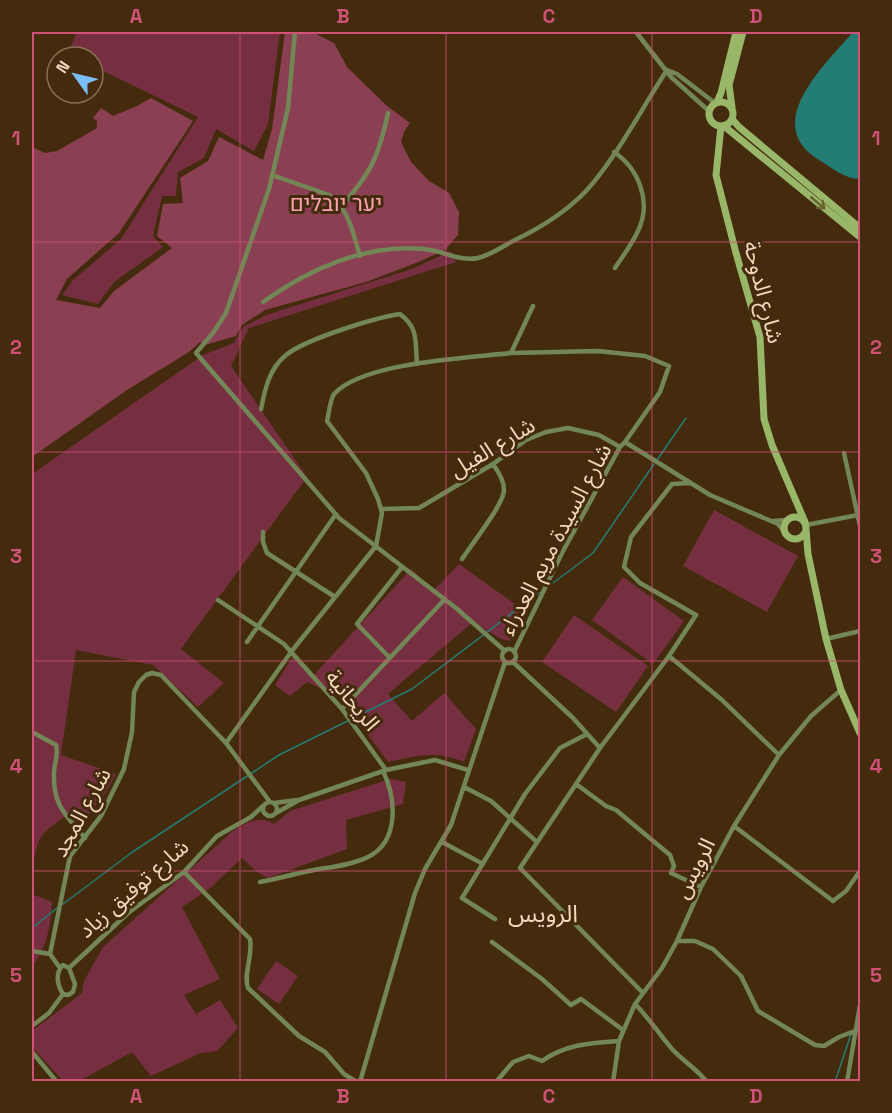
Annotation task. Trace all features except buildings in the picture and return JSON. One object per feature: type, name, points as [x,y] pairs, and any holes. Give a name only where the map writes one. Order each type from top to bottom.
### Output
[{"type":"street","points":[[295,32],[288,108],[258,223],[226,313],[196,353],[336,514],[444,599],[505,651],[514,652],[516,656],[513,662]]},
{"type":"street","points":[[636,32],[676,82],[709,111],[711,121],[723,126],[861,237]]},
{"type":"street","points":[[709,111],[721,93],[736,32]]},
{"type":"street","points":[[743,32],[729,85],[732,119],[861,228]]},
{"type":"street","points":[[667,70],[677,74],[716,103],[726,102],[732,107]]},
{"type":"street","points":[[263,302],[290,284],[338,261],[404,248],[437,251],[463,259],[478,258],[547,223],[584,192],[614,152],[667,70]]},
{"type":"street","points":[[341,207],[362,182],[374,163],[388,113]]},
{"type":"street","points":[[723,126],[732,119]]},
{"type":"street","name":"شارع الدوحة","points":[[723,126],[716,175],[760,337],[764,419],[772,445],[806,525],[809,556],[826,639],[842,690],[861,733]]},
{"type":"street","points":[[614,152],[626,160],[635,171],[641,186],[643,209],[639,229],[615,267]]},
{"type":"street","points":[[272,175],[329,195],[346,214],[360,256]]},
{"type":"street","points":[[226,743],[291,652],[376,546],[381,509],[366,473],[327,421],[333,396],[352,381],[373,373],[417,364],[512,354],[533,306]]},
{"type":"street","points":[[261,409],[267,380],[286,355],[321,338],[379,317],[400,314],[414,328],[417,364]]},
{"type":"street","name":"شارع السيدة مريم العدراء","points":[[512,354],[598,351],[645,356],[669,366],[660,392],[626,442],[620,447],[562,553],[514,652]]},
{"type":"street","name":"شارع الفيل","points":[[381,509],[419,508],[493,464],[526,440],[546,432],[568,428],[599,435],[620,447]]},
{"type":"street","points":[[626,442],[722,501],[778,524],[809,556]]},
{"type":"street","points":[[844,453],[861,526]]},
{"type":"street","points":[[462,559],[505,492],[503,481],[493,464]]},
{"type":"street","points":[[643,993],[520,868],[600,748],[669,656],[696,615],[640,583],[624,567],[631,537],[654,506],[672,484],[690,483]]},
{"type":"street","name":"شارع الدوحة","points":[[791,519],[795,498]]},
{"type":"street","points":[[247,642],[336,514]]},
{"type":"street","points":[[806,525],[858,515]]},
{"type":"street","points":[[770,520],[800,518],[806,525]]},
{"type":"street","points":[[788,536],[785,525],[791,519]]},
{"type":"street","points":[[788,536],[800,538],[806,525]]},
{"type":"street","points":[[263,532],[263,542],[267,553],[335,597]]},
{"type":"street","points":[[390,658],[357,624],[402,567]]},
{"type":"street","points":[[342,709],[444,599]]},
{"type":"street","name":"الريحانية","points":[[218,600],[284,644],[342,709],[385,771],[392,796],[393,822],[385,840],[367,858],[260,882]]},
{"type":"street","points":[[826,639],[861,631]]},
{"type":"street","points":[[505,651],[502,657],[505,662],[513,662],[573,718],[600,748]]},
{"type":"street","points":[[669,656],[722,700],[779,755]]},
{"type":"street","name":"شارع السيدة مريم العدراء","points":[[358,1082],[415,893],[425,869],[452,825],[505,662]]},
{"type":"street","name":"شارع المجد","points":[[50,954],[70,856],[101,816],[124,769],[132,732],[134,692],[146,675],[152,673],[161,675],[226,743],[272,802]]},
{"type":"street","name":"الرويس","points":[[613,1082],[619,1041],[635,1004],[662,968],[677,941],[701,887],[734,826],[779,755],[811,716],[842,690]]},
{"type":"street","points":[[32,732],[56,745],[58,751],[54,769],[56,800],[63,813],[85,838]]},
{"type":"street","points":[[495,919],[462,898],[512,819],[525,794],[560,748],[587,734]]},
{"type":"street","points":[[251,817],[268,816],[299,800],[385,771],[435,760],[468,770]]},
{"type":"street","points":[[576,784],[606,806],[616,810],[670,855],[674,866],[671,873],[701,887]]},
{"type":"street","points":[[464,787],[491,801],[537,843]]},
{"type":"street","points":[[251,817],[263,806],[272,802],[299,800]]},
{"type":"street","points":[[272,802],[277,809],[276,813]]},
{"type":"street","points":[[263,806],[263,812],[268,816]]},
{"type":"street","name":"شارع توفيق زياد","points":[[69,968],[128,913],[184,872],[217,836],[251,817]]},
{"type":"street","points":[[734,826],[833,901],[846,891],[861,871]]},
{"type":"street","points":[[442,842],[483,864]]},
{"type":"street","points":[[184,872],[250,939],[246,982],[248,988],[299,1036],[325,1052],[344,1074],[358,1082]]},
{"type":"street","points":[[677,941],[695,941],[713,949],[741,976],[758,1011],[815,1045],[824,1046],[855,1031]]},
{"type":"street","points":[[492,942],[542,979],[571,1005],[581,999],[623,1030]]},
{"type":"street","points":[[32,951],[50,954],[60,968],[58,978],[63,994]]},
{"type":"street","points":[[60,968],[63,965],[69,968],[75,984],[75,989],[71,994],[63,994]]},
{"type":"street","points":[[32,1026],[49,1013],[63,994]]},
{"type":"street","points":[[635,1004],[675,1051],[697,1069],[707,1082]]},
{"type":"street","points":[[847,1082],[861,1005]]},
{"type":"street","points":[[496,1082],[513,1062],[529,1056],[542,1061],[555,1052],[582,1043],[619,1041]]},
{"type":"street","points":[[32,1052],[57,1082]]},
{"type":"shaded area","points":[[77,32],[280,32],[268,124],[254,151],[216,129],[204,158],[178,172],[176,196],[162,196],[153,236],[163,247],[114,282],[98,304],[62,295],[73,280],[121,239],[198,117],[105,72],[105,45],[71,45]]},
{"type":"shaded area","points":[[451,251],[456,262],[249,328],[231,366],[307,477],[181,649],[224,683],[198,707],[153,665],[76,650],[61,755],[116,774],[106,792],[79,827],[67,815],[44,833],[38,845],[32,873],[32,474],[203,355],[234,343],[243,327],[266,315],[412,269]]},
{"type":"shaded area","points":[[714,510],[798,556],[767,612],[683,566]]},
{"type":"shaded area","points":[[459,564],[526,612],[510,641],[501,639],[473,622],[388,694],[412,721],[444,693],[476,729],[464,762],[435,755],[388,762],[341,698],[307,682],[290,696],[275,685],[293,656],[314,675],[411,569],[434,590]]},
{"type":"shaded area","points":[[623,577],[684,621],[653,664],[592,620]]},
{"type":"shaded area","points":[[574,615],[648,666],[616,712],[542,662]]},
{"type":"shaded area","points":[[390,779],[406,782],[403,804],[346,820],[347,849],[268,878],[257,872],[242,858],[209,889],[182,907],[220,979],[184,995],[196,1014],[220,1000],[238,1028],[217,1051],[201,1053],[151,1076],[132,1052],[79,1081],[64,1082],[32,1047],[32,1031],[82,993],[84,981],[103,947],[234,830],[258,820],[274,824],[290,811]]},
{"type":"shaded area","points":[[32,894],[52,902],[45,944],[32,966]]},
{"type":"shaded area","points":[[276,961],[298,976],[279,1004],[257,989]]},
{"type":"green space","name":"יער יובלים","points":[[285,32],[312,32],[334,43],[347,67],[387,106],[410,123],[401,142],[411,162],[429,181],[449,193],[459,212],[458,235],[445,250],[416,263],[366,282],[265,310],[242,325],[236,336],[205,345],[200,342],[189,352],[127,390],[32,457],[32,147],[45,153],[57,151],[97,128],[97,121],[93,118],[101,108],[113,116],[151,98],[193,121],[119,233],[67,279],[56,300],[100,308],[114,291],[172,248],[157,236],[163,204],[183,203],[180,178],[208,161],[219,137],[263,160],[272,129]]},
{"type":"water","points":[[853,32],[860,32],[860,179],[844,175],[819,160],[802,146],[795,129],[796,112],[803,95],[814,78]]},
{"type":"waterway","points":[[657,460],[686,418]]},
{"type":"waterway","points":[[549,586],[593,553],[654,464]]},
{"type":"waterway","points":[[63,904],[131,853],[279,755],[412,689],[540,592]]},
{"type":"waterway","points":[[32,928],[57,908]]},
{"type":"waterway","points":[[835,1082],[851,1034]]},
{"type":"district","name":"الرويس","points":[[543,914]]}]
